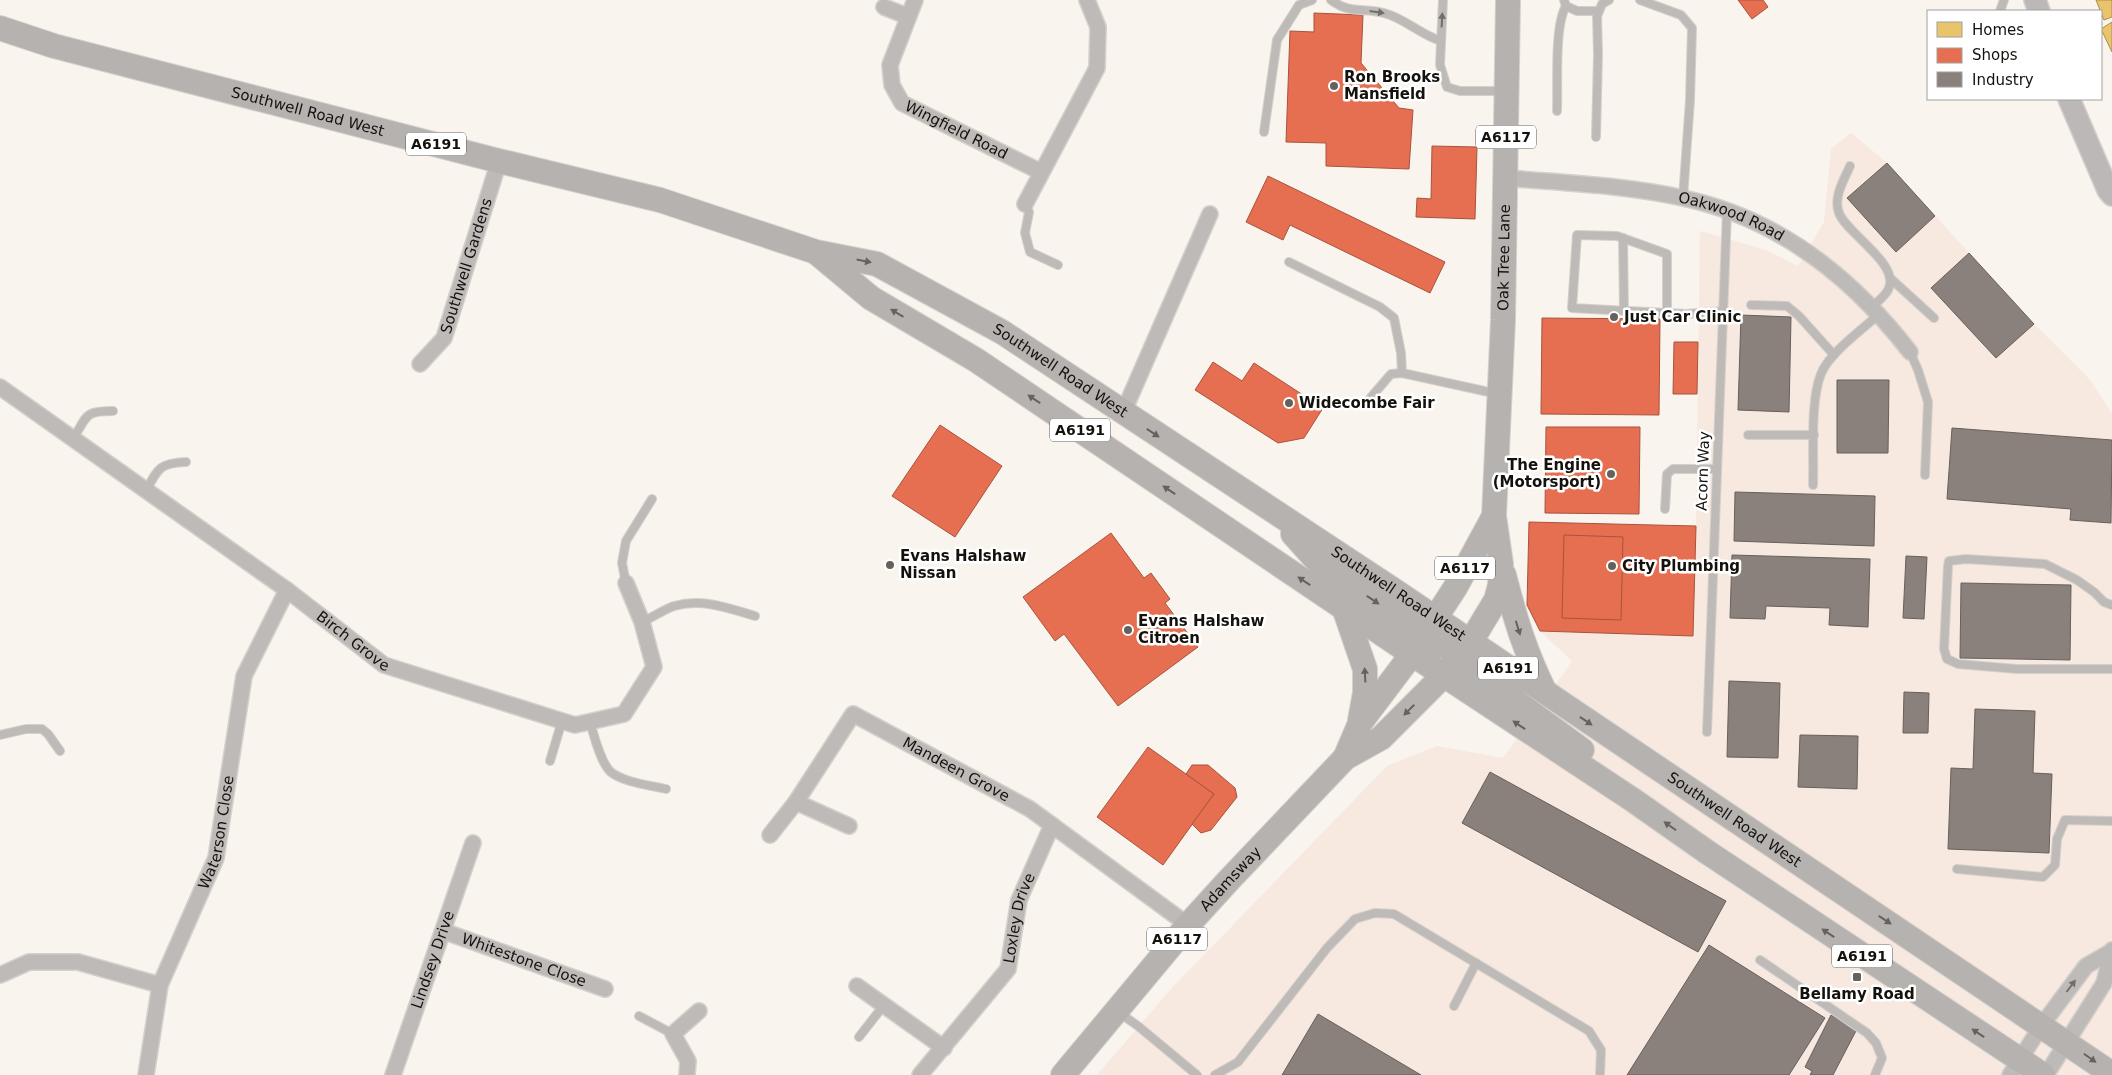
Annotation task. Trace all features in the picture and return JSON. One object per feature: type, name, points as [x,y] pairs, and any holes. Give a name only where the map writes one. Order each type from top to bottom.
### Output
[{"type":"main road","name":"Oak Tree Lane","points":[[1457,659],[1496,600],[1500,585],[1501,564],[1494,516],[1500,394],[1506,178],[1508,0]]},
{"type":"main road","name":"Southwell Road West","points":[[0,28],[54,46],[660,200],[816,252],[877,264],[1002,332],[1272,510],[1423,636],[1457,659],[1633,800],[2014,1067],[2045,1075]]},
{"type":"main road","name":"Southwell Road West","points":[[816,252],[871,298],[976,360],[1344,608],[1423,636]]},
{"type":"main road","name":"Oak Tree Lane","points":[[1423,636],[1455,588],[1494,516]]},
{"type":"main road","points":[[1501,564],[1526,654],[1546,694]]},
{"type":"main road","points":[[1344,608],[1365,669],[1365,693],[1360,723]]},
{"type":"main road","points":[[1423,636],[1438,655],[1457,659]]},
{"type":"main road","name":"Adamsway","points":[[1345,758],[1360,723],[1423,636]]},
{"type":"main road","name":"Southwell Road West","points":[[1457,659],[1546,694],[2042,1025],[2112,1074]]},
{"type":"main road","name":"Adamsway","points":[[1063,1075],[1188,925],[1345,758],[1381,738],[1457,659]]},
{"type":"street","name":"Wingfield Road","points":[[914,0],[890,65],[892,85],[902,103],[1041,172]]},
{"type":"street","points":[[1025,204],[1097,68],[1098,27],[1087,0]]},
{"type":"street","points":[[884,7],[908,16]]},
{"type":"street","points":[[2069,100],[2108,190],[2112,195]]},
{"type":"street","name":"Southwell Gardens","points":[[420,364],[444,338],[499,160]]},
{"type":"street","name":"Oakwood Road","points":[[1506,178],[1630,190],[1683,198],[1727,211],[1776,232],[1796,244],[1852,288],[1875,310],[1910,352]]},
{"type":"street","points":[[1123,413],[1210,214]]},
{"type":"street","name":"Birch Grove","points":[[0,387],[287,590],[384,665],[562,721],[575,725],[624,714],[654,667],[642,622],[626,583]]},
{"type":"street","name":"Waterson Close","points":[[146,1075],[160,985],[216,858],[244,676],[287,590]]},
{"type":"street","name":"Mandeen Grove","points":[[796,802],[854,714],[1030,809],[1188,925]]},
{"type":"street","points":[[770,835],[796,802],[849,826]]},
{"type":"street","name":"Loxley Drive","points":[[920,1075],[1008,969],[1019,900],[1052,825]]},
{"type":"street","name":"Lindsey Drive","points":[[393,1075],[473,843]]},
{"type":"street","name":"Whitestone Close","points":[[443,931],[605,988]]},
{"type":"street","points":[[2014,1067],[2042,1025],[2086,966],[2112,950]]},
{"type":"street","points":[[2045,1075],[2068,1043],[2104,983],[2112,950]]},
{"type":"street","points":[[0,975],[29,962],[78,962],[160,985]]},
{"type":"street","points":[[857,986],[944,1048]]},
{"type":"street","points":[[687,1075],[688,1061],[673,1034],[698,1011]]},
{"type":"lane","points":[[1264,132],[1277,40],[1299,5],[1312,0]]},
{"type":"lane","points":[[1332,0],[1343,9],[1384,13],[1432,38],[1441,40]]},
{"type":"lane","points":[[1443,0],[1440,65],[1447,87],[1460,91],[1507,91]]},
{"type":"lane","points":[[1596,137],[1597,16],[1602,4],[1609,0]]},
{"type":"lane","points":[[1640,0],[1681,15],[1692,28],[1690,100],[1683,198]]},
{"type":"lane","points":[[1557,111],[1561,14],[1565,3],[1577,11],[1599,11]]},
{"type":"lane","points":[[1850,166],[1838,197],[1838,212],[1883,264],[1890,278],[1934,318]]},
{"type":"lane","points":[[1025,204],[1029,212],[1025,233],[1030,252],[1058,265]]},
{"type":"lane","name":"Acorn Way","points":[[1707,732],[1727,211]]},
{"type":"lane","points":[[1667,313],[1667,254],[1617,236],[1577,235],[1572,308],[1667,313],[1724,311]]},
{"type":"lane","points":[[1623,238],[1624,311]]},
{"type":"lane","points":[[1289,262],[1380,307],[1394,318],[1401,353],[1402,373]]},
{"type":"lane","points":[[1813,485],[1815,394],[1821,373],[1834,355],[1875,310],[1889,290],[1890,278]]},
{"type":"lane","points":[[1752,305],[1787,306],[1799,316],[1834,355]]},
{"type":"lane","points":[[1910,352],[1928,402],[1925,475]]},
{"type":"lane","points":[[1366,403],[1391,374],[1402,373],[1500,394]]},
{"type":"lane","points":[[73,439],[93,411],[113,411]]},
{"type":"lane","points":[[1748,435],[1814,435]]},
{"type":"lane","points":[[146,491],[158,469],[170,462],[186,462]]},
{"type":"lane","points":[[1665,509],[1667,474],[1672,469],[1717,469]]},
{"type":"lane","points":[[626,583],[622,563],[626,541],[652,499]]},
{"type":"lane","points":[[2112,605],[2104,602],[2077,580],[2045,564],[1966,559],[1949,561],[1944,650],[1947,659],[1958,664],[2017,669],[2112,669]]},
{"type":"lane","points":[[642,622],[673,607],[691,603],[711,603],[755,616]]},
{"type":"lane","points":[[550,761],[562,721]]},
{"type":"lane","points":[[590,722],[602,758],[611,772],[627,780],[666,789]]},
{"type":"lane","points":[[0,735],[26,729],[42,729],[60,751]]},
{"type":"lane","points":[[1957,869],[2043,877],[2055,865],[2057,839],[2064,820],[2112,821]]},
{"type":"lane","points":[[1215,1075],[1238,1062],[1327,948],[1355,919],[1375,913],[1394,914],[1589,1031],[1600,1050],[1600,1075]]},
{"type":"lane","points":[[1760,960],[1867,1033],[1876,1043],[1882,1058],[1875,1075]]},
{"type":"lane","points":[[1454,1006],[1476,963]]},
{"type":"lane","points":[[859,1037],[884,1006]]},
{"type":"lane","points":[[1116,1011],[1138,1026],[1197,1075]]},
{"type":"lane","points":[[639,1016],[673,1034]]},
{"type":"shaded area","points":[[1851,133],[1887,163],[2034,324],[2091,381],[2112,414],[2112,1075],[1097,1075],[1170,990],[1387,766],[1437,746],[1503,758],[1572,661],[1540,631],[1693,635],[1700,231],[1766,250],[1798,266],[1824,222],[1831,149]]},
{"type":"building: Homes","points":[[2096,0],[2112,0],[2112,17],[2104,20],[2102,10],[2100,10]]},
{"type":"building: Homes","points":[[2112,22],[2112,52],[2102,31],[2102,28]]},
{"type":"building: Shops","points":[[1738,0],[1763,0],[1768,7],[1752,19]]},
{"type":"building: Shops","name":"Ron Brooks Mansfield","points":[[1314,13],[1363,15],[1361,63],[1399,108],[1413,110],[1409,169],[1326,166],[1326,143],[1286,142],[1290,31],[1314,32]]},
{"type":"building: Shops","points":[[1432,146],[1477,147],[1475,219],[1416,217],[1417,198],[1431,199]]},
{"type":"building: Shops","points":[[1268,176],[1445,262],[1430,293],[1290,225],[1283,240],[1246,222]]},
{"type":"building: Shops","points":[[1542,318],[1660,319],[1659,415],[1541,414]]},
{"type":"building: Shops","points":[[1674,342],[1698,342],[1697,394],[1673,394]]},
{"type":"building: Shops","points":[[1213,362],[1242,381],[1254,363],[1323,408],[1304,438],[1278,443],[1195,390]]},
{"type":"building: Shops","points":[[940,425],[1002,466],[955,537],[892,496]]},
{"type":"building: Shops","points":[[1546,427],[1640,427],[1639,514],[1545,513]]},
{"type":"building: Shops","name":"City Plumbing","points":[[1529,522],[1696,526],[1693,636],[1540,631],[1527,605]]},
{"type":"building: Shops","points":[[1111,533],[1144,578],[1151,573],[1170,599],[1165,603],[1198,647],[1118,706],[1064,634],[1055,641],[1023,597]]},
{"type":"building: Shops","points":[[1564,535],[1623,537],[1621,620],[1562,618]]},
{"type":"building: Shops","points":[[1148,747],[1214,794],[1163,865],[1097,817]]},
{"type":"building: Shops","points":[[1192,765],[1208,765],[1235,788],[1237,797],[1211,830],[1201,833],[1192,824],[1214,794],[1186,774]]},
{"type":"building: Industry","points":[[1887,163],[1935,216],[1896,252],[1847,198]]},
{"type":"building: Industry","points":[[1969,253],[2034,324],[1996,358],[1931,288]]},
{"type":"building: Industry","points":[[1741,315],[1791,317],[1789,412],[1738,410]]},
{"type":"building: Industry","points":[[1837,380],[1889,380],[1888,453],[1837,453]]},
{"type":"building: Industry","points":[[1952,428],[2112,440],[2111,523],[2070,520],[2071,509],[1947,499]]},
{"type":"building: Industry","points":[[1735,492],[1875,496],[1874,546],[1734,541]]},
{"type":"building: Industry","points":[[1732,555],[1870,559],[1868,627],[1829,625],[1830,608],[1766,606],[1765,619],[1730,618]]},
{"type":"building: Industry","points":[[1906,556],[1927,557],[1924,619],[1903,618]]},
{"type":"building: Industry","points":[[1961,583],[2071,585],[2070,660],[1960,658]]},
{"type":"building: Industry","points":[[1729,681],[1780,683],[1778,758],[1727,757]]},
{"type":"building: Industry","points":[[1904,692],[1929,693],[1928,733],[1903,733]]},
{"type":"building: Industry","points":[[1975,709],[2035,711],[2033,773],[2052,774],[2049,853],[1948,849],[1951,768],[1973,769]]},
{"type":"building: Industry","points":[[1800,735],[1858,736],[1857,789],[1798,787]]},
{"type":"building: Industry","points":[[1490,772],[1726,901],[1698,952],[1462,823]]},
{"type":"building: Industry","points":[[1709,945],[1825,1018],[1789,1075],[1627,1075]]},
{"type":"building: Industry","points":[[1318,1014],[1421,1075],[1282,1075]]},
{"type":"building: Industry","points":[[1831,1015],[1857,1029],[1833,1075],[1810,1075],[1812,1071],[1805,1067]]},
{"type":"place","name":"Ron Brooks Mansfield","points":[[1334,86]]},
{"type":"place","name":"Just Car Clinic","points":[[1614,317]]},
{"type":"place","name":"Widecombe Fair","points":[[1289,403]]},
{"type":"place","name":"The Engine (Motorsport)","points":[[1611,474]]},
{"type":"place","name":"Evans Halshaw Nissan","points":[[890,565]]},
{"type":"place","name":"City Plumbing","points":[[1612,566]]},
{"type":"place","name":"Evans Halshaw Citroen","points":[[1128,630]]},
{"type":"place","name":"Bellamy Road","points":[[1857,977]]}]
